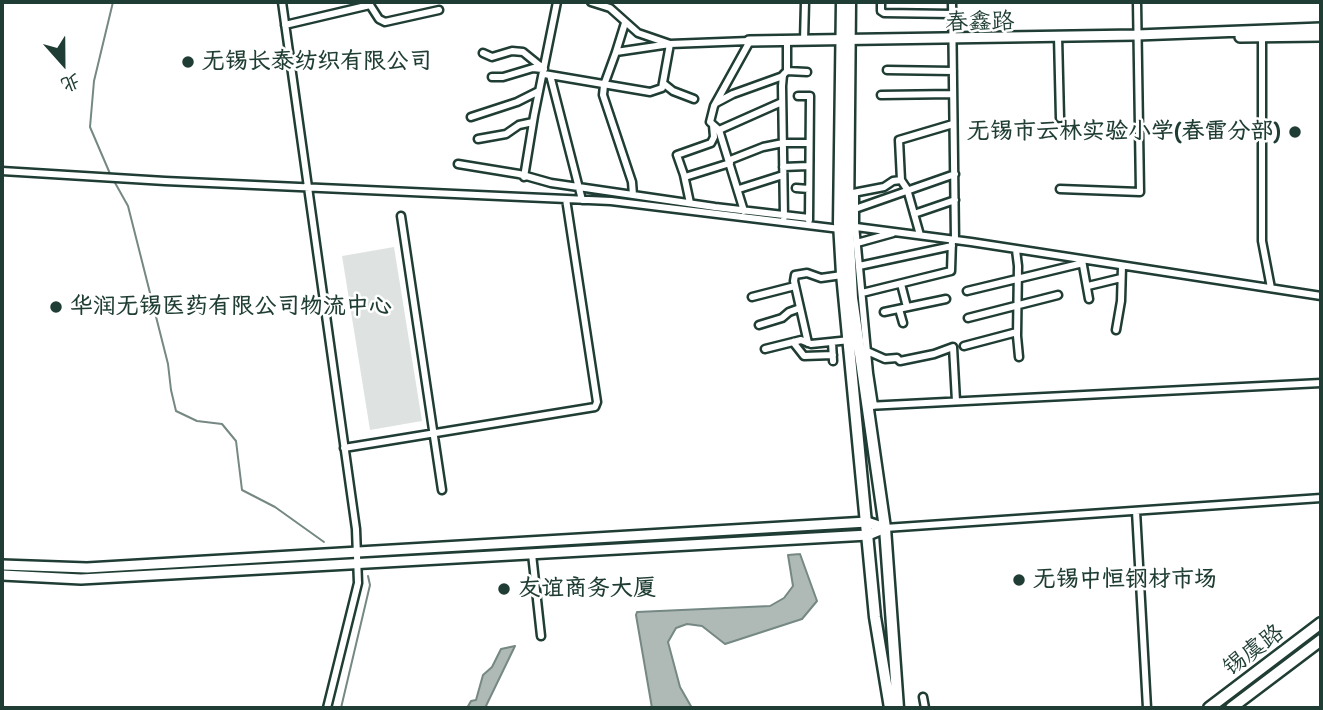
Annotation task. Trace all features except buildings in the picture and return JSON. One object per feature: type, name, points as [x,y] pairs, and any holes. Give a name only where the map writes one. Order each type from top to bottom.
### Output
[{"type":"main road","points":[[842,2],[847,40],[852,298],[857,341],[867,523],[875,617],[890,708]]},
{"type":"main road","points":[[850,2],[840,229],[842,275],[871,406],[885,528],[898,708]]},
{"type":"main road","name":"春鑫路","points":[[1137,37],[1321,28]]},
{"type":"main road","name":"春鑫路","points":[[746,41],[847,40],[862,43],[1321,36]]},
{"type":"main road","points":[[2,565],[87,568],[867,523],[885,528]]},
{"type":"main road","points":[[2,575],[80,579],[868,536],[885,528]]},
{"type":"main road","name":"锡虞路","points":[[1209,708],[1321,623]]},
{"type":"main road","name":"锡虞路","points":[[1231,708],[1321,640]]},
{"type":"street","points":[[282,2],[356,528],[358,583],[327,708]]},
{"type":"street","points":[[524,177],[539,91],[546,73],[557,2]]},
{"type":"street","points":[[591,2],[610,8],[638,33],[670,44]]},
{"type":"street","points":[[804,40],[805,2]]},
{"type":"street","points":[[881,2],[881,11],[884,13],[952,14]]},
{"type":"street","points":[[862,293],[951,271],[955,200],[952,2]]},
{"type":"street","points":[[1060,188],[1140,192],[1137,2]]},
{"type":"street","points":[[285,25],[370,5],[379,19],[385,22],[439,10]]},
{"type":"street","points":[[625,23],[603,95],[632,182],[633,195]]},
{"type":"street","points":[[1262,37],[1262,241],[1270,288]]},
{"type":"street","points":[[1058,38],[1060,118]]},
{"type":"street","points":[[616,52],[670,44],[746,41],[715,104],[710,122],[716,128],[730,161],[744,211]]},
{"type":"street","points":[[784,217],[782,102],[787,41]]},
{"type":"street","points":[[492,77],[503,77],[536,67],[546,73],[650,92],[662,88],[670,44]]},
{"type":"street","points":[[483,53],[492,57],[512,51],[523,52],[546,73],[582,200]]},
{"type":"street","points":[[887,71],[953,71]]},
{"type":"street","points":[[715,104],[733,94],[785,74],[807,72]]},
{"type":"street","points":[[663,83],[673,91],[694,99]]},
{"type":"street","points":[[471,117],[517,103],[539,91]]},
{"type":"street","points":[[881,95],[953,94]]},
{"type":"street","points":[[799,96],[810,96],[809,222]]},
{"type":"street","points":[[716,128],[782,102]]},
{"type":"street","points":[[478,139],[506,134],[519,125],[533,122]]},
{"type":"street","points":[[920,235],[901,180],[899,140],[953,124]]},
{"type":"street","points":[[690,203],[677,155],[711,143],[716,128]]},
{"type":"street","points":[[685,177],[763,147],[783,143],[808,143]]},
{"type":"street","points":[[458,164],[577,186],[784,217],[840,229]]},
{"type":"street","points":[[783,167],[808,166]]},
{"type":"street","points":[[2,172],[611,201],[809,222]]},
{"type":"street","points":[[855,209],[955,174]]},
{"type":"street","points":[[739,190],[783,175]]},
{"type":"street","points":[[857,341],[862,293],[852,193],[884,187],[893,181],[901,180]]},
{"type":"street","points":[[796,188],[809,189]]},
{"type":"street","points":[[344,448],[595,407],[597,402],[566,199]]},
{"type":"street","points":[[914,214],[955,200]]},
{"type":"street","points":[[401,216],[442,490]]},
{"type":"street","points":[[856,227],[1321,296]]},
{"type":"street","points":[[857,243],[896,232]]},
{"type":"street","points":[[859,266],[953,242]]},
{"type":"street","points":[[1016,250],[1019,357]]},
{"type":"street","points":[[967,291],[1079,264],[1082,260]]},
{"type":"street","points":[[1082,260],[1089,299]]},
{"type":"street","points":[[1116,330],[1122,301],[1122,266]]},
{"type":"street","points":[[808,343],[794,277],[807,273],[821,278],[842,275]]},
{"type":"street","points":[[1088,286],[1121,278]]},
{"type":"street","points":[[901,284],[903,323]]},
{"type":"street","points":[[752,297],[795,286]]},
{"type":"street","points":[[968,318],[1058,295]]},
{"type":"street","points":[[884,312],[946,299]]},
{"type":"street","points":[[759,326],[800,308]]},
{"type":"street","points":[[964,346],[1017,332]]},
{"type":"street","points":[[765,349],[802,340],[808,343],[857,341],[867,351],[885,359],[897,358],[900,361],[953,347],[956,401]]},
{"type":"street","points":[[793,342],[804,356],[833,358],[832,342]]},
{"type":"street","points":[[867,351],[871,406],[1321,383]]},
{"type":"street","points":[[885,528],[1321,498]]},
{"type":"street","points":[[1136,511],[1147,708]]},
{"type":"street","points":[[532,554],[541,636]]},
{"type":"street","points":[[923,697],[925,708]]},
{"type":"shaded area","points":[[394,247],[422,421],[370,430],[342,256]]},
{"type":"shaded area","points":[[800,554],[817,601],[802,619],[725,644],[702,626],[687,624],[676,628],[668,642],[680,687],[692,708],[652,708],[637,612],[770,606],[784,598],[793,586],[788,555]]},
{"type":"shaded area","points":[[515,646],[485,708],[467,708],[471,701],[476,700],[483,675],[492,667],[501,649]]},
{"type":"waterway","points":[[111,176],[90,127],[94,81],[113,2]]},
{"type":"waterway","points":[[114,181],[128,206],[168,364],[176,411],[197,421],[222,424],[236,441],[242,490],[275,507],[324,542]]},
{"type":"waterway","points":[[341,708],[370,585],[368,576]]},
{"type":"place","name":"无锡长泰纺织有限公司","points":[[188,62]]},
{"type":"place","name":"无锡市云林实验小学(春雷分部)","points":[[1295,132]]},
{"type":"place","name":"华润无锡医药有限公司物流中心","points":[[56,307]]},
{"type":"place","name":"无锡中恒钢材市场","points":[[1019,580]]},
{"type":"place","name":"友谊商务大厦","points":[[504,589]]}]
